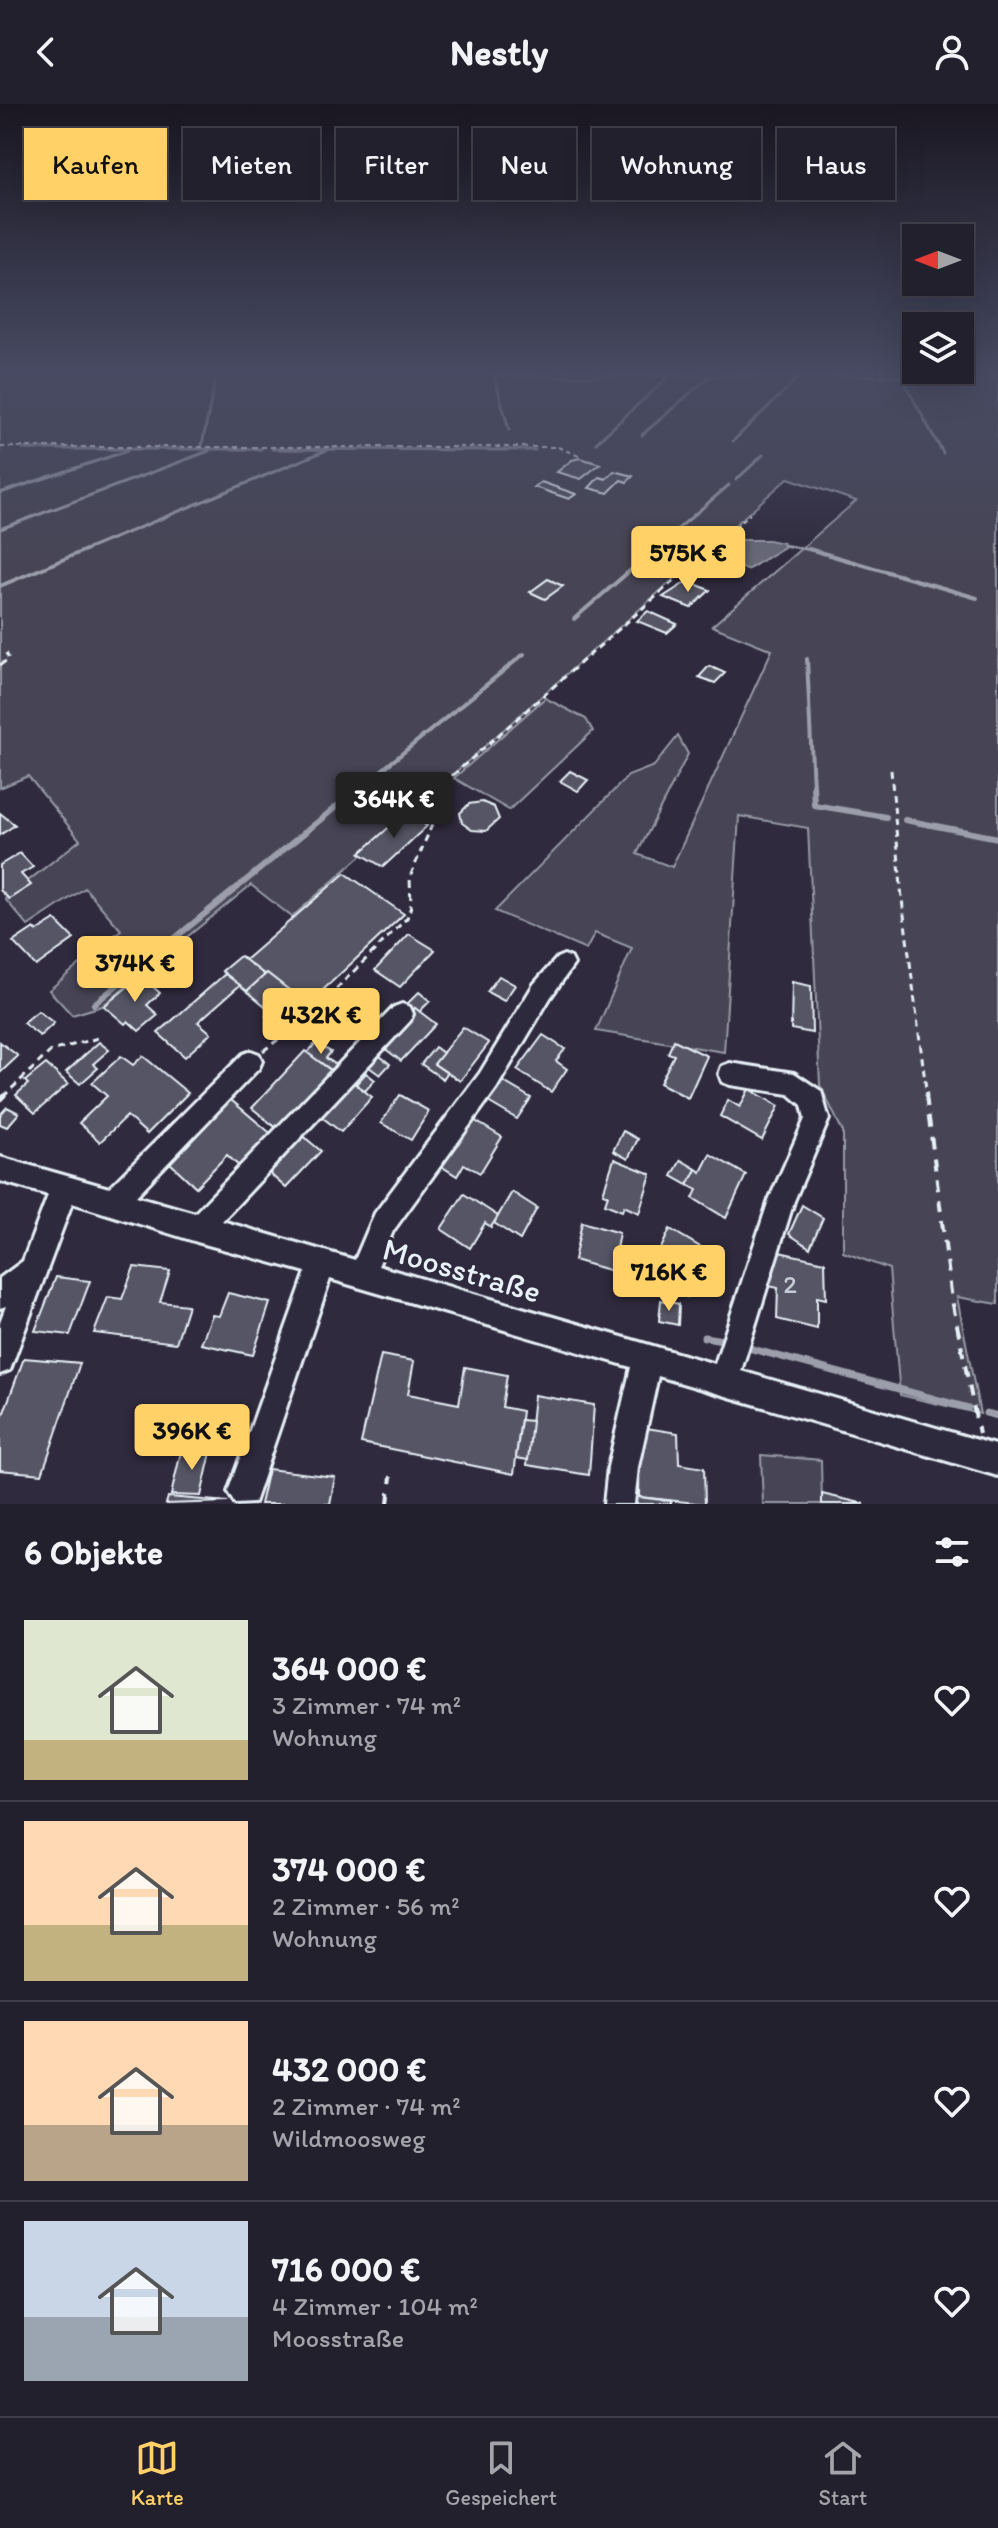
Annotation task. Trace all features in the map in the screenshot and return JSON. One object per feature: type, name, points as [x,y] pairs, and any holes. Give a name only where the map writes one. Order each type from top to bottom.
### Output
[{"type":"street","points":[[361,1276],[384,1222],[488,1081],[542,991],[564,964]]},
{"type":"street","points":[[197,1229],[402,1014]]},
{"type":"street","points":[[112,1203],[251,1061]]},
{"type":"street","points":[[723,1382],[782,1200],[817,1119],[813,1099],[794,1084],[730,1074]]},
{"type":"street","name":"Moosstraße","points":[[0,1169],[990,1459]]},
{"type":"street","points":[[0,1360],[56,1206],[66,1189]]},
{"type":"street","points":[[243,1492],[322,1265]]},
{"type":"street","points":[[0,1295],[33,1270]]},
{"type":"street","points":[[619,1504],[619,1476],[645,1377],[646,1358]]},
{"type":"path","points":[[0,447],[558,447],[579,456]]},
{"type":"path","points":[[251,1061],[310,1015],[407,918],[411,906],[410,877],[453,775],[750,514]]},
{"type":"path","points":[[0,665],[9,659],[6,653]]},
{"type":"path","points":[[891,770],[902,899],[950,1286],[990,1459]]},
{"type":"path","points":[[0,1100],[51,1051],[98,1038]]},
{"type":"path","points":[[388,1504],[391,1476]]},
{"type":"shaded area","points":[[0,436],[998,436],[998,1304],[957,1297],[980,1414],[900,1395],[889,1269],[843,1252],[843,1132],[820,1085],[808,828],[739,816],[724,1052],[596,1031],[632,948],[595,933],[586,950],[495,911],[628,776],[654,766],[678,736],[688,754],[637,854],[672,867],[772,650],[712,626],[856,501],[788,478],[292,917],[251,885],[102,1006],[72,1015],[49,990],[121,930],[85,888],[28,926],[5,899],[80,840],[28,776],[0,788]]},
{"type":"shaded area","points":[[545,698],[586,719],[593,731],[509,810],[454,778]]},
{"type":"shaded area","points":[[761,1455],[821,1460],[822,1504],[763,1504]]},
{"type":"water","points":[[734,540],[768,540],[783,543],[784,547],[747,570],[733,563],[724,552],[724,546]]},
{"type":"building","points":[[580,458],[600,464],[581,479],[557,472],[572,460]]},
{"type":"building","points":[[614,471],[633,476],[627,482],[621,480],[608,493],[589,488],[599,477],[606,479]]},
{"type":"building","points":[[541,482],[576,494],[569,499],[534,487]]},
{"type":"building","points":[[548,579],[563,586],[545,599],[530,592]]},
{"type":"building","points":[[688,581],[710,590],[691,608],[663,597]]},
{"type":"building","points":[[648,611],[677,624],[667,633],[637,621]]},
{"type":"building","points":[[709,666],[725,673],[715,683],[699,677]]},
{"type":"building","points":[[570,771],[588,780],[578,791],[560,781]]},
{"type":"building","points":[[482,802],[494,807],[499,819],[486,831],[472,830],[462,823],[460,813],[469,804]]},
{"type":"building","points":[[0,813],[15,825],[0,835]]},
{"type":"building","points":[[405,813],[427,826],[383,867],[360,853]]},
{"type":"building","points":[[20,853],[33,867],[21,874],[31,885],[9,899],[0,890],[0,865]]},
{"type":"building","points":[[345,873],[404,914],[307,1005],[267,973],[265,975],[245,960]]},
{"type":"building","points":[[55,920],[74,939],[36,966],[13,942],[34,928],[37,931]]},
{"type":"building","points":[[409,934],[435,950],[400,987],[375,970]]},
{"type":"building","points":[[240,956],[265,975],[247,991],[222,971]]},
{"type":"building","points":[[267,973],[311,1007],[290,1027],[281,1020],[277,1024],[266,1016],[271,1011],[247,991]]},
{"type":"building","points":[[225,974],[240,985],[198,1022],[211,1033],[185,1057],[158,1033]]},
{"type":"building","points":[[141,976],[160,993],[147,1005],[158,1015],[139,1031],[128,1021],[125,1024],[104,1006]]},
{"type":"building","points":[[499,976],[515,985],[504,1001],[487,992]]},
{"type":"building","points":[[792,982],[811,986],[812,1033],[791,1029]]},
{"type":"building","points":[[419,992],[430,1001],[419,1012],[415,1008],[410,1013],[404,1007]]},
{"type":"building","points":[[415,1008],[436,1024],[401,1061],[379,1044]]},
{"type":"building","points":[[38,1011],[54,1023],[40,1036],[23,1023]]},
{"type":"building","points":[[463,1027],[489,1043],[460,1081],[434,1064]]},
{"type":"building","points":[[543,1035],[565,1049],[556,1061],[567,1069],[551,1092],[517,1070]]},
{"type":"building","points":[[674,1040],[707,1056],[688,1098],[660,1083],[674,1055],[668,1053]]},
{"type":"building","points":[[0,1042],[18,1056],[0,1073]]},
{"type":"building","points":[[99,1042],[109,1050],[93,1064],[98,1068],[80,1084],[66,1072]]},
{"type":"building","points":[[316,1043],[331,1052],[326,1058],[335,1064],[331,1070],[307,1053]]},
{"type":"building","points":[[435,1047],[443,1053],[434,1064],[447,1073],[443,1079],[421,1064]]},
{"type":"building","points":[[305,1051],[333,1072],[280,1131],[252,1108]]},
{"type":"building","points":[[121,1056],[133,1065],[143,1056],[188,1093],[147,1134],[127,1116],[100,1142],[79,1123],[107,1096],[92,1083]]},
{"type":"building","points":[[380,1056],[390,1064],[380,1075],[369,1067]]},
{"type":"building","points":[[46,1064],[68,1084],[35,1113],[16,1095],[28,1084],[25,1081]]},
{"type":"building","points":[[366,1073],[375,1080],[365,1091],[356,1084]]},
{"type":"building","points":[[497,1078],[531,1098],[517,1119],[483,1099]]},
{"type":"building","points":[[349,1079],[372,1097],[341,1132],[318,1114]]},
{"type":"building","points":[[749,1089],[779,1106],[762,1140],[720,1116],[728,1100],[740,1107]]},
{"type":"building","points":[[400,1095],[429,1111],[411,1140],[381,1123]]},
{"type":"building","points":[[231,1100],[275,1137],[244,1171],[227,1155],[196,1187],[169,1162]]},
{"type":"building","points":[[7,1107],[19,1113],[7,1127],[0,1124],[0,1115]]},
{"type":"building","points":[[467,1116],[502,1137],[480,1173],[464,1164],[457,1176],[436,1163]]},
{"type":"building","points":[[296,1130],[321,1151],[286,1188],[261,1166]]},
{"type":"building","points":[[623,1131],[638,1139],[628,1159],[613,1151]]},
{"type":"building","points":[[710,1154],[746,1175],[726,1218],[693,1198],[697,1190],[688,1185],[696,1169],[701,1172]]},
{"type":"building","points":[[614,1159],[651,1174],[639,1213],[624,1206],[622,1211],[605,1204],[608,1195],[603,1193]]},
{"type":"building","points":[[681,1160],[696,1169],[688,1185],[672,1176]]},
{"type":"building","points":[[512,1192],[537,1208],[520,1240],[494,1223]]},
{"type":"building","points":[[464,1194],[498,1216],[491,1227],[485,1223],[470,1248],[441,1229]]},
{"type":"building","points":[[802,1205],[823,1218],[810,1248],[789,1234]]},
{"type":"building","points":[[582,1222],[619,1233],[612,1271],[574,1260]]},
{"type":"building","points":[[670,1229],[707,1251],[687,1297],[649,1274]]},
{"type":"building","points":[[770,1250],[825,1262],[826,1299],[817,1297],[817,1329],[777,1319],[778,1288],[769,1286]]},
{"type":"building","points":[[134,1267],[170,1271],[160,1302],[188,1305],[176,1343],[94,1333],[108,1297],[122,1299]]},
{"type":"building","points":[[56,1277],[90,1281],[70,1335],[35,1331]]},
{"type":"building","points":[[228,1293],[270,1303],[253,1355],[201,1344],[212,1315],[219,1316]]},
{"type":"building","points":[[661,1300],[679,1304],[678,1325],[659,1321]]},
{"type":"building","points":[[381,1355],[414,1361],[408,1394],[459,1404],[465,1367],[507,1375],[502,1407],[522,1411],[514,1474],[361,1443]]},
{"type":"building","points":[[24,1358],[80,1363],[42,1474],[0,1470],[0,1423]]},
{"type":"building","points":[[534,1395],[594,1405],[589,1475],[527,1465]]},
{"type":"building","points":[[212,1416],[233,1422],[224,1448],[203,1442]]},
{"type":"building","points":[[521,1420],[532,1421],[528,1460],[516,1458]]},
{"type":"building","points":[[640,1427],[678,1433],[679,1464],[704,1468],[705,1504],[639,1497]]},
{"type":"building","points":[[182,1447],[212,1448],[201,1496],[171,1495]]},
{"type":"building","points":[[639,1463],[639,1497],[671,1501],[671,1504],[628,1504]]},
{"type":"building","points":[[268,1469],[335,1477],[330,1504],[260,1504]]},
{"type":"building","points":[[822,1494],[865,1504],[822,1504]]},
{"type":"building","points":[[168,1497],[228,1502],[166,1504]]},
{"type":"waterway","points":[[202,445],[204,436]]},
{"type":"waterway","points":[[596,443],[603,436]]},
{"type":"waterway","points":[[733,441],[738,436]]},
{"type":"waterway","points":[[934,436],[943,453]]},
{"type":"waterway","points":[[23,449],[261,449]]},
{"type":"waterway","points":[[272,449],[328,449]]},
{"type":"waterway","points":[[83,551],[328,449]]},
{"type":"waterway","points":[[328,449],[535,450]]},
{"type":"waterway","points":[[0,493],[127,451]]},
{"type":"waterway","points":[[0,529],[209,451]]},
{"type":"waterway","points":[[736,480],[763,455]]},
{"type":"waterway","points":[[652,551],[729,485]]},
{"type":"waterway","points":[[783,545],[816,551]]},
{"type":"waterway","points":[[0,586],[88,549]]},
{"type":"waterway","points":[[574,619],[655,549]]},
{"type":"waterway","points":[[809,549],[816,551]]},
{"type":"waterway","points":[[816,551],[977,598]]},
{"type":"waterway","points":[[361,787],[524,654]]},
{"type":"waterway","points":[[807,659],[813,787]]},
{"type":"waterway","points":[[94,1004],[363,785]]},
{"type":"waterway","points":[[813,785],[814,805],[886,817]]},
{"type":"waterway","points":[[905,820],[998,838]]},
{"type":"waterway","points":[[704,1337],[723,1340]]},
{"type":"waterway","points":[[745,1347],[968,1408]]},
{"type":"waterway","points":[[986,1413],[998,1416]]}]
